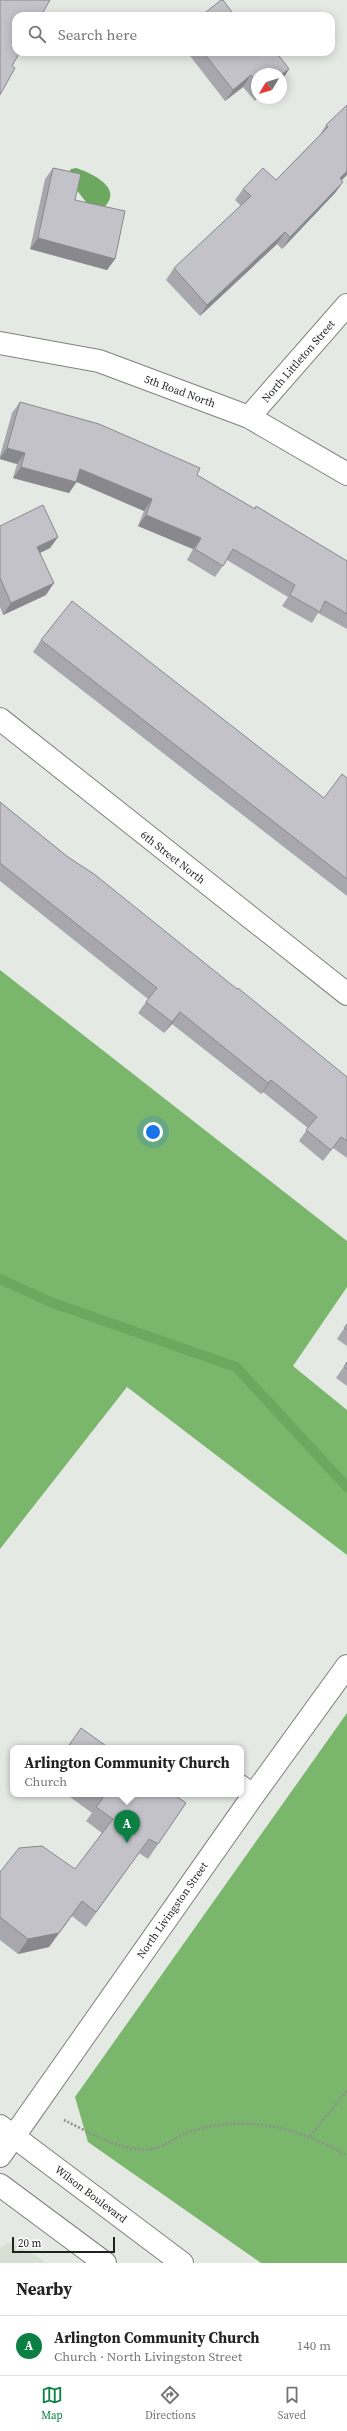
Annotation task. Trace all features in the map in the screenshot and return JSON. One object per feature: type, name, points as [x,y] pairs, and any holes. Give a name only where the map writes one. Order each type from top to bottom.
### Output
[{"type":"street","name":"North Littleton Street","points":[[249,417],[347,305]]},
{"type":"street","name":"5th Road North","points":[[0,343],[99,361],[249,417],[347,474]]},
{"type":"street","name":"6th Street North","points":[[0,719],[347,994]]},
{"type":"street","name":"North Livingston Street","points":[[248,1788],[347,1666]]},
{"type":"street","name":"North Livingston Street","points":[[0,2156],[6,2131],[242,1797]]},
{"type":"street","name":"Wilson Boulevard","points":[[6,2131],[182,2263]]},
{"type":"street","points":[[0,2185],[105,2263]]},
{"type":"path","points":[[310,2136],[347,2091]]},
{"type":"path","points":[[64,2120],[111,2141],[135,2148],[153,2149],[182,2134],[213,2125],[242,2123],[276,2126],[310,2136],[347,2156]]},
{"type":"shaded area","points":[[76,168],[97,178],[108,188],[110,194],[109,201],[103,208],[90,207],[75,188],[68,173],[71,169]]},
{"type":"shaded area","points":[[0,970],[347,1241],[347,1287],[293,1366],[347,1410],[347,1555],[127,1387],[0,1549]]},
{"type":"shaded area","points":[[347,1713],[347,2263],[261,2263],[88,2142],[75,2097]]},
{"type":"shaded area","points":[[10,2242],[40,2258],[46,2263],[0,2263],[0,2248]]},
{"type":"building","points":[[0,0],[50,0],[43,12],[12,12],[12,56],[18,56],[12,66],[15,68],[0,95]]},
{"type":"building","points":[[223,0],[232,12],[206,12]]},
{"type":"building","points":[[206,56],[279,56],[289,69],[287,70],[287,68],[251,68],[251,75],[233,90]]},
{"type":"building","points":[[347,105],[347,171],[340,178],[343,182],[290,237],[285,232],[207,305],[174,268],[251,196],[243,189],[263,168],[276,180],[328,127],[326,125]]},
{"type":"building","points":[[53,168],[81,174],[75,200],[125,211],[115,259],[38,238]]},
{"type":"building","points":[[20,402],[99,424],[200,468],[197,475],[255,509],[256,506],[347,561],[347,614],[325,601],[320,612],[290,595],[295,585],[233,549],[223,566],[195,549],[201,538],[146,515],[152,499],[80,469],[76,482],[21,467],[25,453],[7,448]]},
{"type":"building","points":[[43,505],[58,537],[37,547],[54,583],[11,603],[0,578],[0,526]]},
{"type":"building","points":[[72,601],[324,798],[342,774],[347,778],[347,879],[41,640]]},
{"type":"building","points":[[0,802],[68,857],[94,874],[237,989],[238,988],[347,1077],[347,1141],[341,1137],[331,1150],[306,1130],[317,1117],[271,1080],[268,1083],[180,1012],[172,1022],[146,1002],[157,988],[0,863]]},
{"type":"building","points":[[347,1362],[347,1369],[344,1367]]},
{"type":"building","points":[[81,1728],[105,1745],[69,1745]]},
{"type":"building","points":[[101,1797],[177,1797],[186,1803],[158,1844],[149,1839],[96,1912],[82,1901],[59,1933],[28,1939],[0,1917],[0,1872],[19,1848],[42,1846],[75,1869],[113,1819],[96,1807],[103,1798]]},
{"type":"waterway","points":[[0,1279],[53,1303],[236,1367],[347,1487]]},
{"type":"place","name":"Arlington Community Church","points":[[127,1843]]}]
